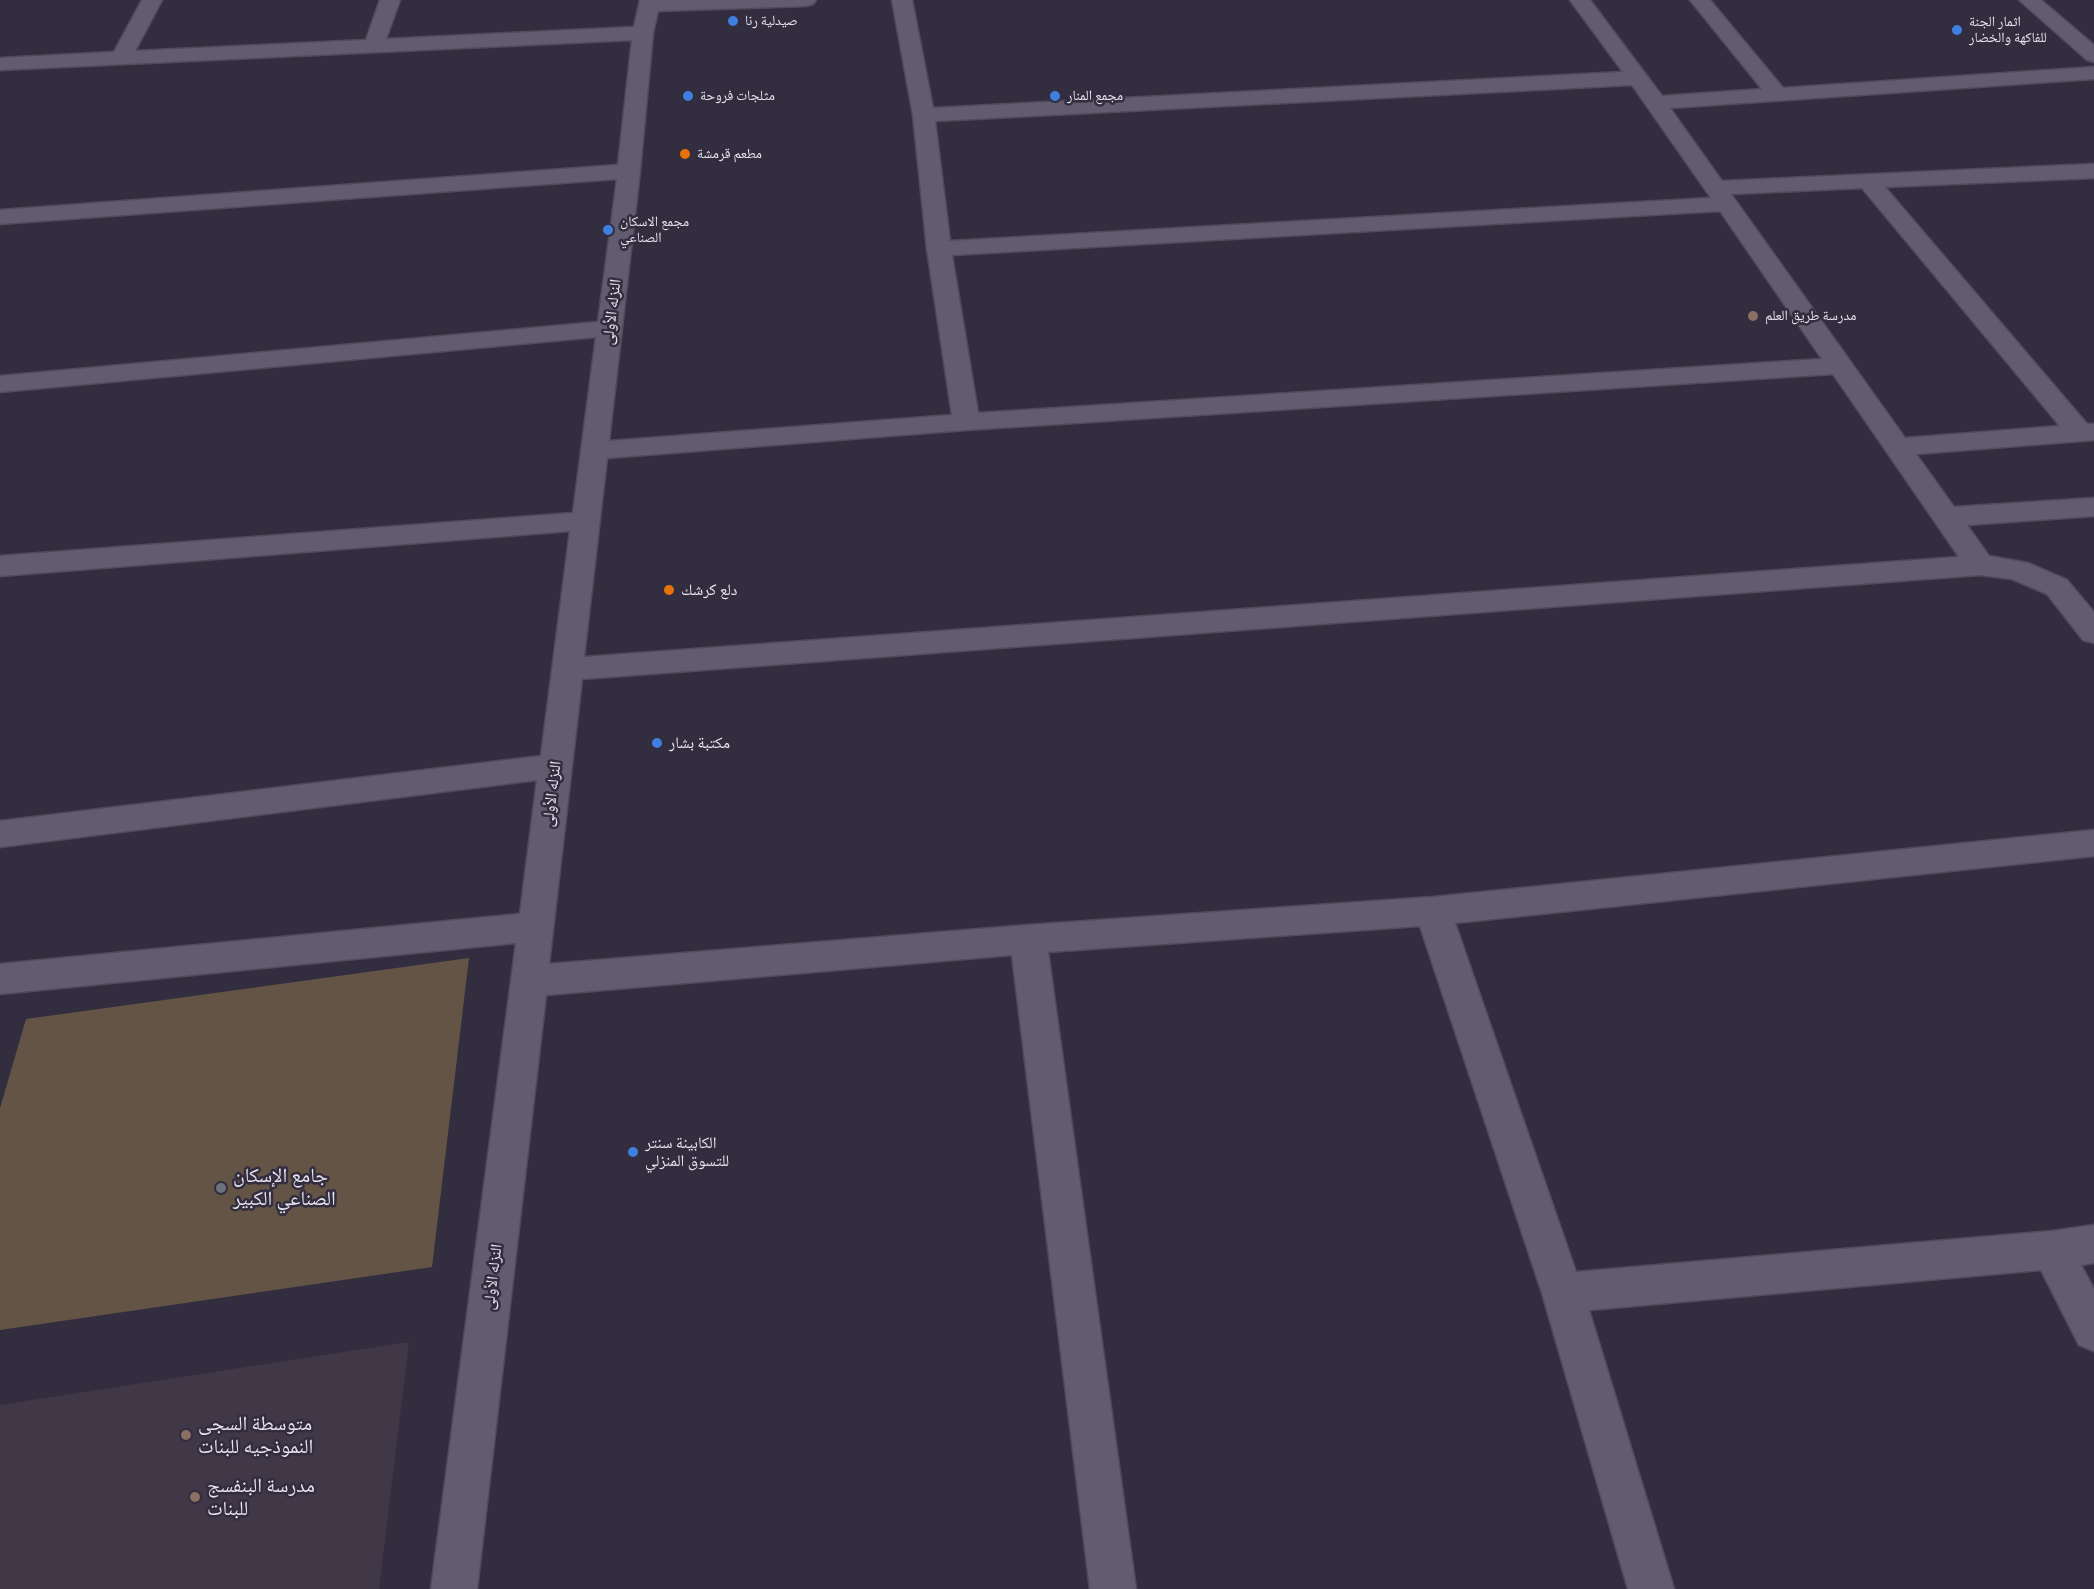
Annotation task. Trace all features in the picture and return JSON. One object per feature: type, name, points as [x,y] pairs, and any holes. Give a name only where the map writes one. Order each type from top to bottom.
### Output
[{"type":"street","points":[[121,58],[152,0]]},
{"type":"street","points":[[374,46],[390,0]]},
{"type":"street","points":[[0,64],[374,46],[648,13],[806,0]]},
{"type":"street","points":[[902,0],[924,115],[939,249],[966,422]]},
{"type":"street","points":[[1580,0],[1638,78],[1980,565]]},
{"type":"street","points":[[1700,0],[1777,94]]},
{"type":"street","points":[[2028,0],[2094,56]]},
{"type":"street","name":"النزله الأولى","points":[[454,1589],[648,13]]},
{"type":"street","points":[[1656,104],[2094,73]]},
{"type":"street","points":[[924,115],[1638,78]]},
{"type":"street","points":[[0,217],[629,171]]},
{"type":"street","points":[[939,249],[1721,196],[1868,181],[2094,171]]},
{"type":"street","points":[[1868,181],[2087,432]]},
{"type":"street","points":[[0,384],[610,328]]},
{"type":"street","points":[[594,451],[966,422],[1840,366]]},
{"type":"street","points":[[1898,447],[2087,432]]},
{"type":"street","points":[[1947,517],[2094,507]]},
{"type":"street","points":[[0,566],[586,521]]},
{"type":"street","points":[[567,669],[1980,565],[2018,570],[2057,587],[2094,633]]},
{"type":"street","points":[[0,834],[555,766]]},
{"type":"street","points":[[530,981],[1028,939],[1433,911],[2094,843]]},
{"type":"street","points":[[1433,911],[1563,1293],[1651,1589]]},
{"type":"street","points":[[0,979],[535,927]]},
{"type":"street","points":[[1028,939],[1113,1589]]},
{"type":"street","points":[[1563,1293],[2052,1250],[2094,1244]]},
{"type":"street","points":[[2052,1250],[2094,1331]]},
{"type":"shaded area","name":"مدرسة البنفسج للبنات","points":[[409,1342],[379,1589],[0,1589],[0,1405]]},
{"type":"building","name":"جامع الإسكان الصناعي الكبير","points":[[469,958],[432,1267],[0,1330],[0,1108],[26,1019]]},
{"type":"place","name":"صيدلية رنا","points":[[733,21]]},
{"type":"place","name":"اثمار الجنة للفاكهة والخضار","points":[[1957,30]]},
{"type":"place","name":"مثلجات فروحة","points":[[688,96]]},
{"type":"place","name":"مجمع المنار","points":[[1055,96]]},
{"type":"place","name":"مطعم قرمشة","points":[[685,154]]},
{"type":"place","name":"مجمع الاسكان الصناعي","points":[[608,230]]},
{"type":"place","name":"مدرسة طريق العلم","points":[[1753,316]]},
{"type":"place","name":"دلع كرشك","points":[[669,590]]},
{"type":"place","name":"مكتبة بشار","points":[[657,743]]},
{"type":"place","name":"الكابينة سنتر للتسوق المنزلي","points":[[633,1152]]},
{"type":"place","name":"جامع الإسكان الصناعي الكبير","points":[[221,1188]]},
{"type":"place","name":"متوسطة السجى النموذجيه للبنات","points":[[186,1435]]},
{"type":"place","name":"مدرسة البنفسج للبنات","points":[[195,1497]]}]
